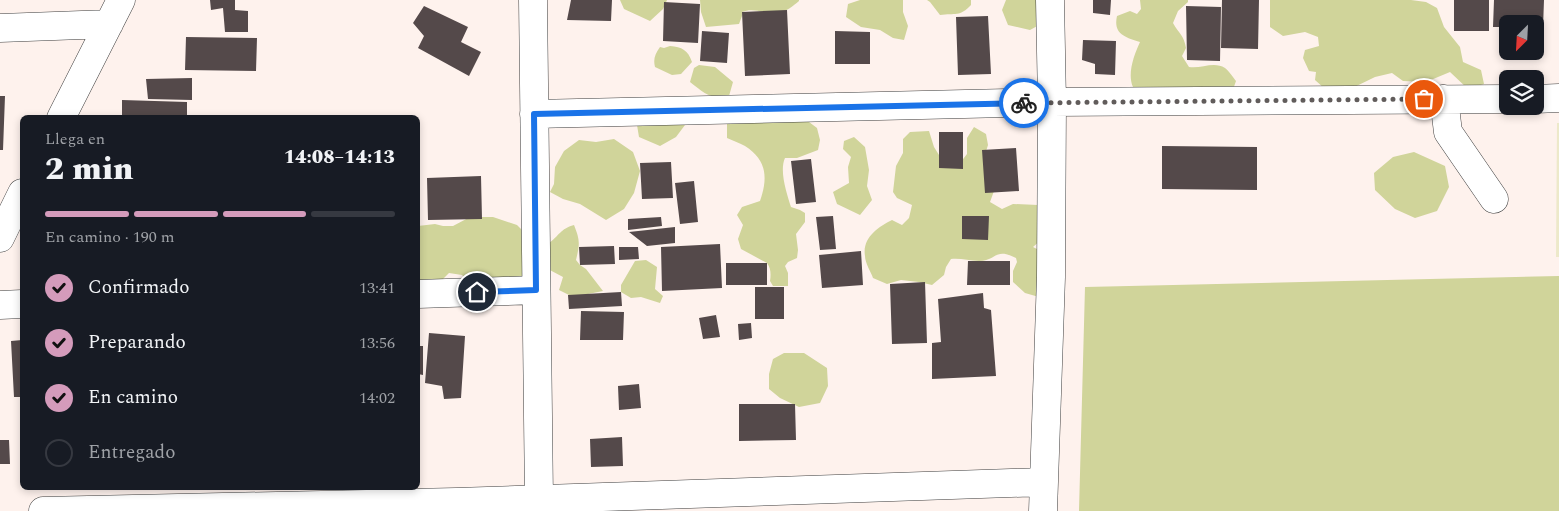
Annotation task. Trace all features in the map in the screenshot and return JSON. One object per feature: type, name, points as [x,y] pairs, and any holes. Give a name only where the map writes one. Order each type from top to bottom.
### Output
[{"type":"street","points":[[533,0],[539,499]]},
{"type":"street","points":[[1043,511],[1051,277],[1052,102],[1050,0]]},
{"type":"street","points":[[0,28],[115,12]]},
{"type":"street","points":[[63,115],[115,12]]},
{"type":"street","points":[[1544,98],[1559,98]]},
{"type":"street","points":[[1444,99],[1448,132],[1494,199]]},
{"type":"street","points":[[534,114],[1052,102],[1499,99]]},
{"type":"street","points":[[0,238],[20,198]]},
{"type":"street","points":[[420,294],[536,290]]},
{"type":"street","points":[[0,305],[20,304]]},
{"type":"street","points":[[43,511],[456,506],[539,499],[1043,482]]},
{"type":"green space","points":[[620,0],[667,0],[663,9],[650,21],[624,9]]},
{"type":"green space","points":[[700,0],[799,1],[781,12],[742,12],[739,24],[706,27],[701,12]]},
{"type":"green space","points":[[860,0],[903,0],[903,12],[908,26],[904,40],[893,38],[880,30],[861,27],[846,17],[848,4]]},
{"type":"green space","points":[[927,0],[971,0],[971,5],[960,13],[940,15]]},
{"type":"green space","points":[[1006,0],[1037,0],[1041,24],[1030,30],[1008,25],[1002,10]]},
{"type":"green space","points":[[1140,0],[1188,0],[1178,11],[1173,23],[1183,37],[1185,44],[1186,48],[1182,56],[1189,67],[1216,65],[1226,69],[1236,81],[1230,98],[1141,97],[1131,82],[1131,70],[1140,42],[1121,34],[1116,22],[1117,16],[1130,11],[1137,14],[1141,9]]},
{"type":"green space","points":[[1270,0],[1411,0],[1426,2],[1437,8],[1444,27],[1460,47],[1463,62],[1481,70],[1484,84],[1468,89],[1450,72],[1426,82],[1403,81],[1392,73],[1375,77],[1334,97],[1315,80],[1316,72],[1309,71],[1303,58],[1305,50],[1319,46],[1318,37],[1305,32],[1283,36],[1270,27]]},
{"type":"green space","points":[[670,46],[684,50],[692,62],[681,74],[672,75],[655,67],[655,57],[660,47]]},
{"type":"green space","points":[[699,65],[715,67],[733,82],[729,96],[712,96],[690,82],[694,68]]},
{"type":"green space","points":[[727,118],[809,122],[817,128],[820,140],[818,150],[797,158],[785,158],[783,163],[784,182],[791,207],[805,213],[805,222],[796,234],[797,258],[788,262],[785,266],[788,273],[788,286],[773,286],[770,281],[767,263],[741,249],[738,239],[743,225],[737,215],[742,207],[760,201],[765,177],[762,163],[758,157],[743,145],[727,138]]},
{"type":"green space","points":[[688,121],[676,137],[660,146],[639,137],[637,125]]},
{"type":"green space","points":[[974,127],[986,134],[988,145],[983,161],[994,191],[990,202],[1002,209],[1013,204],[1038,205],[1041,240],[1033,247],[1047,254],[1046,299],[1025,293],[1013,282],[1013,271],[1017,262],[1016,258],[1009,255],[999,254],[979,261],[951,259],[944,275],[932,285],[901,280],[887,284],[873,278],[867,264],[865,259],[866,244],[872,234],[892,220],[902,225],[909,218],[912,205],[897,198],[893,192],[896,166],[903,153],[903,139],[910,132],[929,131],[934,147],[944,163],[960,163],[967,154],[967,138]]},
{"type":"green space","points":[[854,137],[865,147],[869,170],[867,186],[872,200],[860,215],[837,204],[833,192],[849,183],[848,167],[851,157],[843,149],[844,141]]},
{"type":"green space","points":[[614,139],[633,152],[640,171],[634,193],[624,209],[606,220],[580,204],[563,199],[550,192],[554,184],[555,167],[564,151],[579,140],[596,142]]},
{"type":"green space","points":[[1414,152],[1445,166],[1449,187],[1437,211],[1415,218],[1395,209],[1375,190],[1374,173],[1393,157]]},
{"type":"green space","points":[[470,217],[493,217],[517,225],[527,235],[529,261],[522,277],[508,284],[468,281],[462,275],[449,273],[441,281],[420,286],[420,226],[435,224],[453,226]]},
{"type":"green space","points":[[574,225],[579,242],[576,260],[586,269],[603,291],[573,297],[559,290],[563,277],[546,268],[548,244],[563,230]]},
{"type":"green space","points":[[646,260],[657,267],[655,289],[663,296],[660,303],[641,297],[631,298],[621,292],[621,285],[635,261]]},
{"type":"green space","points":[[1559,276],[1559,511],[1079,511],[1085,287]]},
{"type":"green space","points":[[784,353],[804,353],[827,368],[828,386],[820,403],[799,407],[780,398],[769,389],[769,374],[773,359]]},
{"type":"shaded area","points":[[1557,123],[1559,123],[1559,257],[1556,257]]},
{"type":"building","points":[[210,0],[235,0],[235,10],[248,11],[248,32],[225,32],[223,8],[211,10]]},
{"type":"building","points":[[571,0],[612,0],[611,21],[567,20]]},
{"type":"building","points":[[1093,0],[1111,0],[1110,15],[1093,13]]},
{"type":"building","points":[[1222,0],[1259,0],[1258,49],[1221,48]]},
{"type":"building","points":[[1454,0],[1489,0],[1489,31],[1454,31]]},
{"type":"building","points":[[1494,0],[1544,0],[1543,15],[1499,15],[1499,27],[1493,27]]},
{"type":"building","points":[[664,2],[700,4],[698,43],[663,41]]},
{"type":"building","points":[[424,6],[468,27],[461,42],[481,52],[469,76],[418,48],[424,36],[413,23]]},
{"type":"building","points":[[1186,6],[1221,7],[1220,61],[1187,60]]},
{"type":"building","points":[[787,10],[790,74],[745,76],[742,12]]},
{"type":"building","points":[[988,16],[991,74],[958,75],[956,17]]},
{"type":"building","points":[[702,31],[729,33],[727,63],[700,61]]},
{"type":"building","points":[[835,31],[870,32],[870,64],[835,64]]},
{"type":"building","points":[[186,37],[257,38],[256,71],[185,70]]},
{"type":"building","points":[[1083,40],[1116,41],[1115,75],[1095,74],[1095,64],[1082,60]]},
{"type":"building","points":[[192,78],[192,100],[148,99],[146,79]]},
{"type":"building","points":[[0,96],[5,96],[3,150],[0,150]]},
{"type":"building","points":[[122,100],[187,102],[187,115],[122,115]]},
{"type":"building","points":[[939,132],[963,132],[963,169],[939,168]]},
{"type":"building","points":[[1162,146],[1257,147],[1257,190],[1162,189]]},
{"type":"building","points":[[1016,148],[1019,191],[985,193],[982,150]]},
{"type":"building","points":[[811,159],[816,202],[796,204],[791,161]]},
{"type":"building","points":[[671,162],[673,198],[642,199],[640,163]]},
{"type":"building","points":[[481,176],[482,219],[428,220],[427,178]]},
{"type":"building","points":[[694,181],[698,222],[680,224],[675,183]]},
{"type":"building","points":[[833,216],[836,249],[820,250],[816,217]]},
{"type":"building","points":[[962,216],[989,216],[988,240],[962,239]]},
{"type":"building","points":[[661,217],[662,226],[628,230],[628,219]]},
{"type":"building","points":[[675,227],[675,243],[647,246],[629,232]]},
{"type":"building","points":[[720,244],[722,288],[662,291],[661,247]]},
{"type":"building","points":[[614,246],[615,264],[580,265],[579,247]]},
{"type":"building","points":[[619,247],[638,247],[639,259],[619,260]]},
{"type":"building","points":[[861,251],[863,285],[822,288],[819,255]]},
{"type":"building","points":[[968,261],[1010,261],[1010,285],[967,285]]},
{"type":"building","points":[[726,263],[767,263],[767,285],[726,285]]},
{"type":"building","points":[[925,282],[927,343],[892,344],[890,284]]},
{"type":"building","points":[[755,287],[784,287],[784,319],[755,319]]},
{"type":"building","points":[[621,292],[622,306],[569,309],[568,295]]},
{"type":"building","points":[[983,293],[984,308],[991,310],[996,376],[932,379],[932,343],[941,342],[938,299]]},
{"type":"building","points":[[581,311],[624,312],[623,340],[580,340]]},
{"type":"building","points":[[716,315],[720,337],[703,339],[699,318]]},
{"type":"building","points":[[751,323],[752,338],[739,340],[738,324]]},
{"type":"building","points":[[429,333],[465,336],[461,398],[444,399],[442,386],[425,383]]},
{"type":"building","points":[[20,340],[20,397],[14,397],[11,341]]},
{"type":"building","points":[[420,346],[423,346],[423,375],[420,374]]},
{"type":"building","points":[[639,384],[641,408],[619,410],[618,386]]},
{"type":"building","points":[[739,404],[795,404],[796,440],[739,441]]},
{"type":"building","points":[[622,437],[623,466],[591,467],[590,439]]},
{"type":"building","points":[[0,440],[9,440],[10,464],[0,464]]},
{"type":"way so far","points":[[1024,103],[1424,99]]},
{"type":"route","points":[[477,292],[536,290],[534,114],[1024,103]]}]
